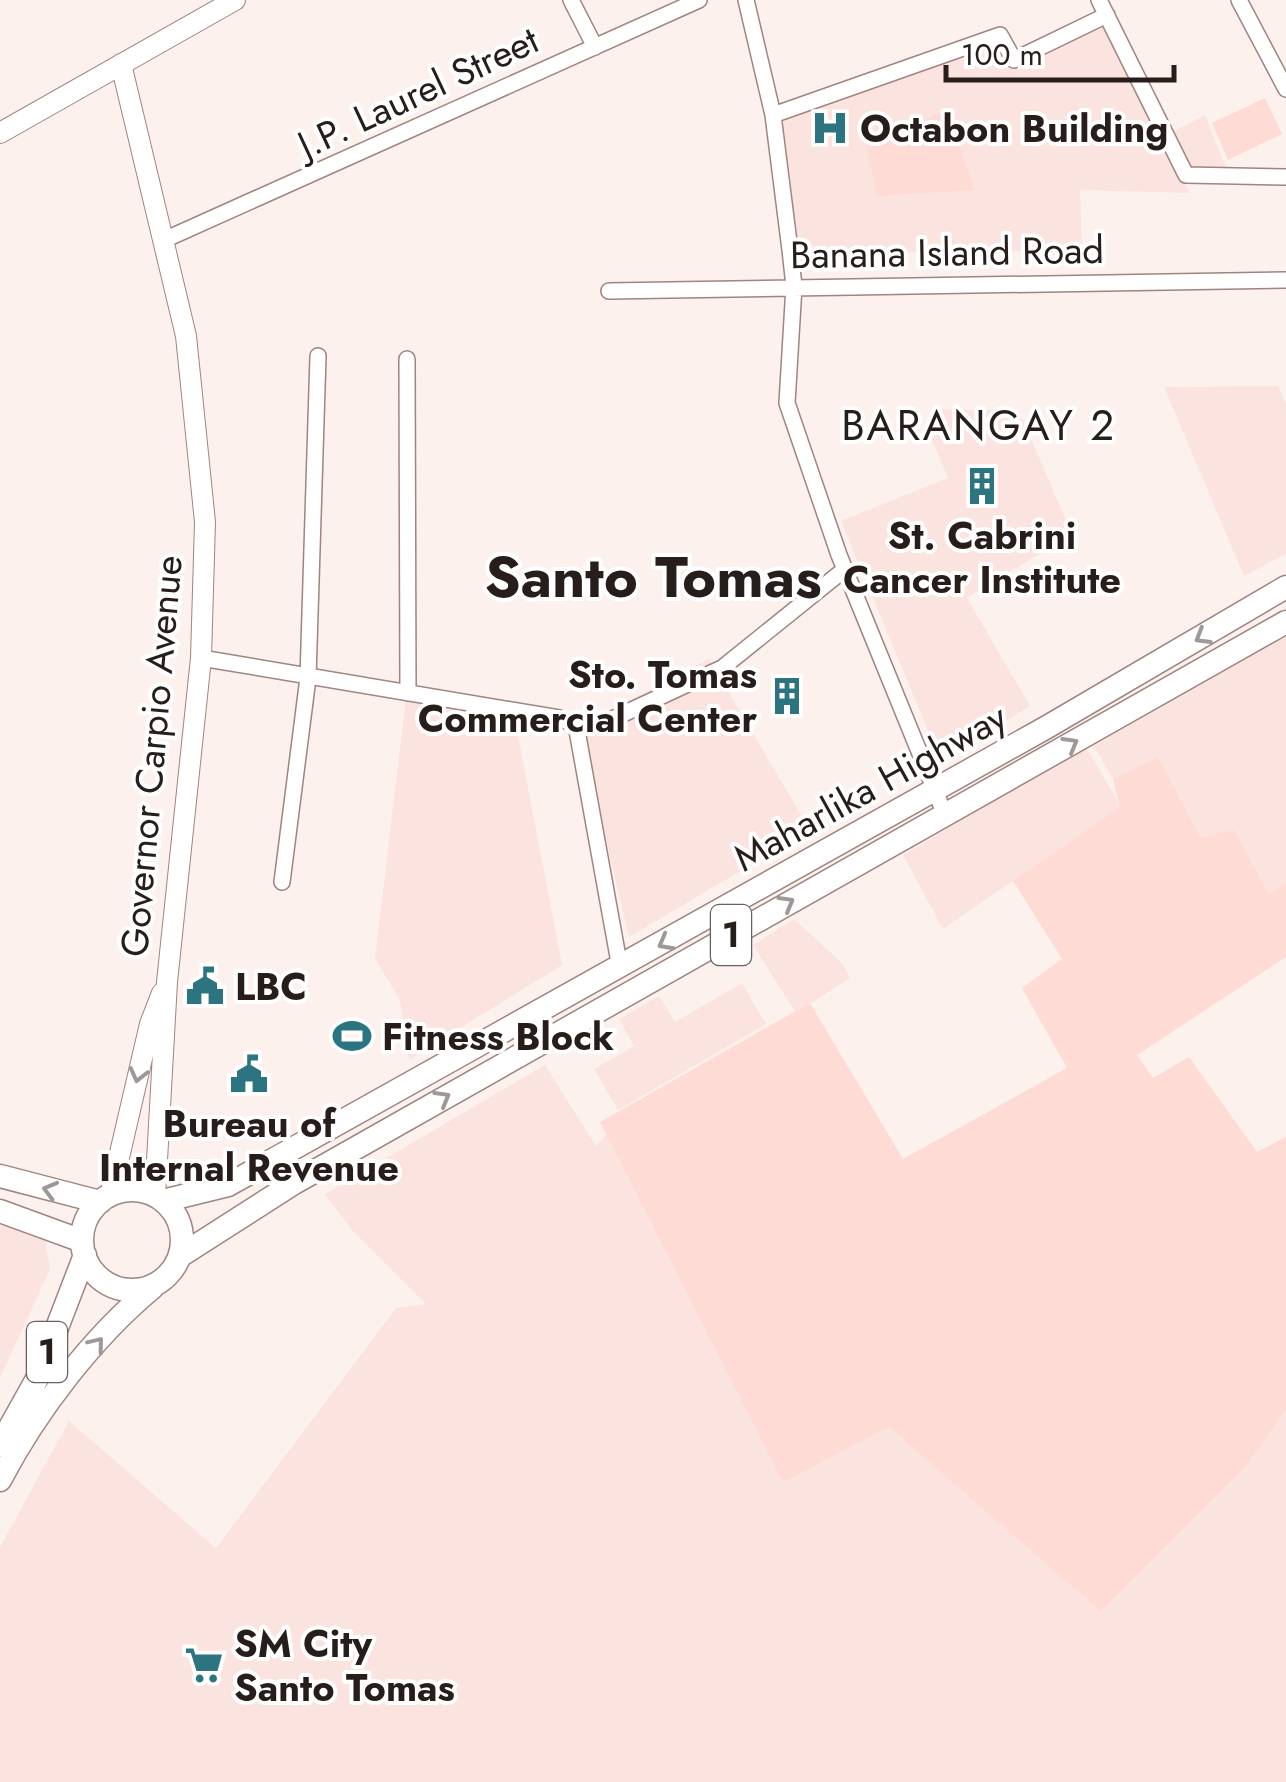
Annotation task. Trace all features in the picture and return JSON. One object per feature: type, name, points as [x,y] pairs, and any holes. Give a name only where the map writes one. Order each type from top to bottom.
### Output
[{"type":"highway","name":"Maharlika Highway","points":[[159,1198],[228,1185],[620,968],[1286,586]]},
{"type":"highway","name":"Maharlika Highway","points":[[180,1256],[294,1183],[1286,622]]},
{"type":"highway","points":[[0,1176],[105,1199]]},
{"type":"highway","name":"1","points":[[0,1445],[38,1377],[84,1248],[87,1220],[105,1199],[134,1190],[159,1198]]},
{"type":"highway","points":[[159,1198],[180,1226],[180,1256]]},
{"type":"highway","points":[[0,1210],[84,1248]]},
{"type":"highway","name":"1","points":[[84,1248],[94,1273],[110,1285],[133,1290],[155,1285]]},
{"type":"highway","name":"1","points":[[0,1480],[56,1394],[112,1326],[169,1274],[180,1256]]},
{"type":"main road","points":[[0,133],[235,0]]},
{"type":"main road","name":"Governor Carpio Avenue","points":[[121,64],[186,336],[205,522],[202,658],[167,982],[159,1198]]},
{"type":"main road","name":"Governor Carpio Avenue","points":[[105,1199],[150,1024],[167,982]]},
{"type":"street","points":[[572,0],[595,46]]},
{"type":"street","name":"J.P. Laurel Street","points":[[164,240],[698,0]]},
{"type":"street","points":[[746,0],[774,114],[794,286],[787,403],[845,569],[945,814]]},
{"type":"street","points":[[1239,0],[1286,90]]},
{"type":"street","points":[[774,114],[1000,35],[1014,60],[1103,8],[1186,175],[1286,177]]},
{"type":"street","name":"Banana Island Road","points":[[609,290],[1286,280]]},
{"type":"street","points":[[282,882],[308,678],[318,356]]},
{"type":"street","points":[[408,358],[408,694]]},
{"type":"street","points":[[202,658],[558,718],[576,725],[606,722],[733,661],[845,569]]},
{"type":"street","points":[[576,725],[620,968]]},
{"type":"shaded area","points":[[1105,20],[1190,193],[1080,190],[1082,250],[799,254],[781,122],[999,37],[1013,62]]},
{"type":"shaded area","points":[[1265,98],[1282,134],[1228,160],[1212,123]]},
{"type":"shaded area","points":[[947,111],[975,190],[877,196],[865,141]]},
{"type":"shaded area","points":[[1205,115],[1227,170],[1190,171],[1172,132]]},
{"type":"shaded area","points":[[1278,386],[1286,404],[1286,554],[1244,576],[1164,387]]},
{"type":"shaded area","points":[[934,409],[1019,411],[1072,534],[967,598],[1030,706],[941,762],[841,521],[948,478],[927,428]]},
{"type":"shaded area","points":[[1286,636],[1286,883],[1269,894],[1201,839],[1158,757],[1113,779],[1094,746]]},
{"type":"shaded area","points":[[709,659],[810,830],[629,937],[579,727]]},
{"type":"shaded area","points":[[406,698],[514,715],[562,965],[409,1060],[400,1001],[375,958]]},
{"type":"shaded area","points":[[1086,747],[1121,807],[943,929],[903,855]]},
{"type":"shaded area","points":[[1158,757],[1201,838],[1234,830],[1269,894],[1286,883],[1286,957],[1137,1055],[1153,1078],[1189,1057],[1257,1152],[1286,1137],[1286,1409],[1246,1467],[1101,1612],[889,1427],[783,1482],[600,1122],[810,1003],[903,1159],[1067,1068],[1022,988],[1062,959],[1013,881],[1120,807],[1113,779]]},
{"type":"shaded area","points":[[794,919],[843,964],[850,978],[796,1013],[753,945]]},
{"type":"shaded area","points":[[742,983],[766,1024],[618,1110],[594,1069],[634,1046],[619,1019],[659,996],[675,1022]]},
{"type":"shaded area","points":[[545,1065],[596,1146],[606,1135],[889,1426],[1101,1612],[1246,1467],[1286,1409],[1286,1782],[0,1782],[0,1547],[69,1421],[216,1548],[396,1308],[426,1304],[351,1229],[325,1194]]},
{"type":"shaded area","points":[[0,1224],[45,1239],[50,1269],[0,1378]]},
{"type":"place","name":"Octabon Building","points":[[830,128]]},
{"type":"place","name":"St. Cabrini Cancer Institute","points":[[982,486]]},
{"type":"place","name":"Sto. Tomas Commercial Center","points":[[787,696]]},
{"type":"place","name":"LBC","points":[[205,986]]},
{"type":"place","name":"Fitness Block","points":[[352,1036]]},
{"type":"place","name":"Bureau of Internal Revenue","points":[[249,1074]]},
{"type":"place","name":"SM City Santo Tomas","points":[[204,1665]]},
{"type":"district","name":"BARANGAY 2","points":[[979,425]]},
{"type":"district","name":"Santo Tomas","points":[[653,577]]}]
